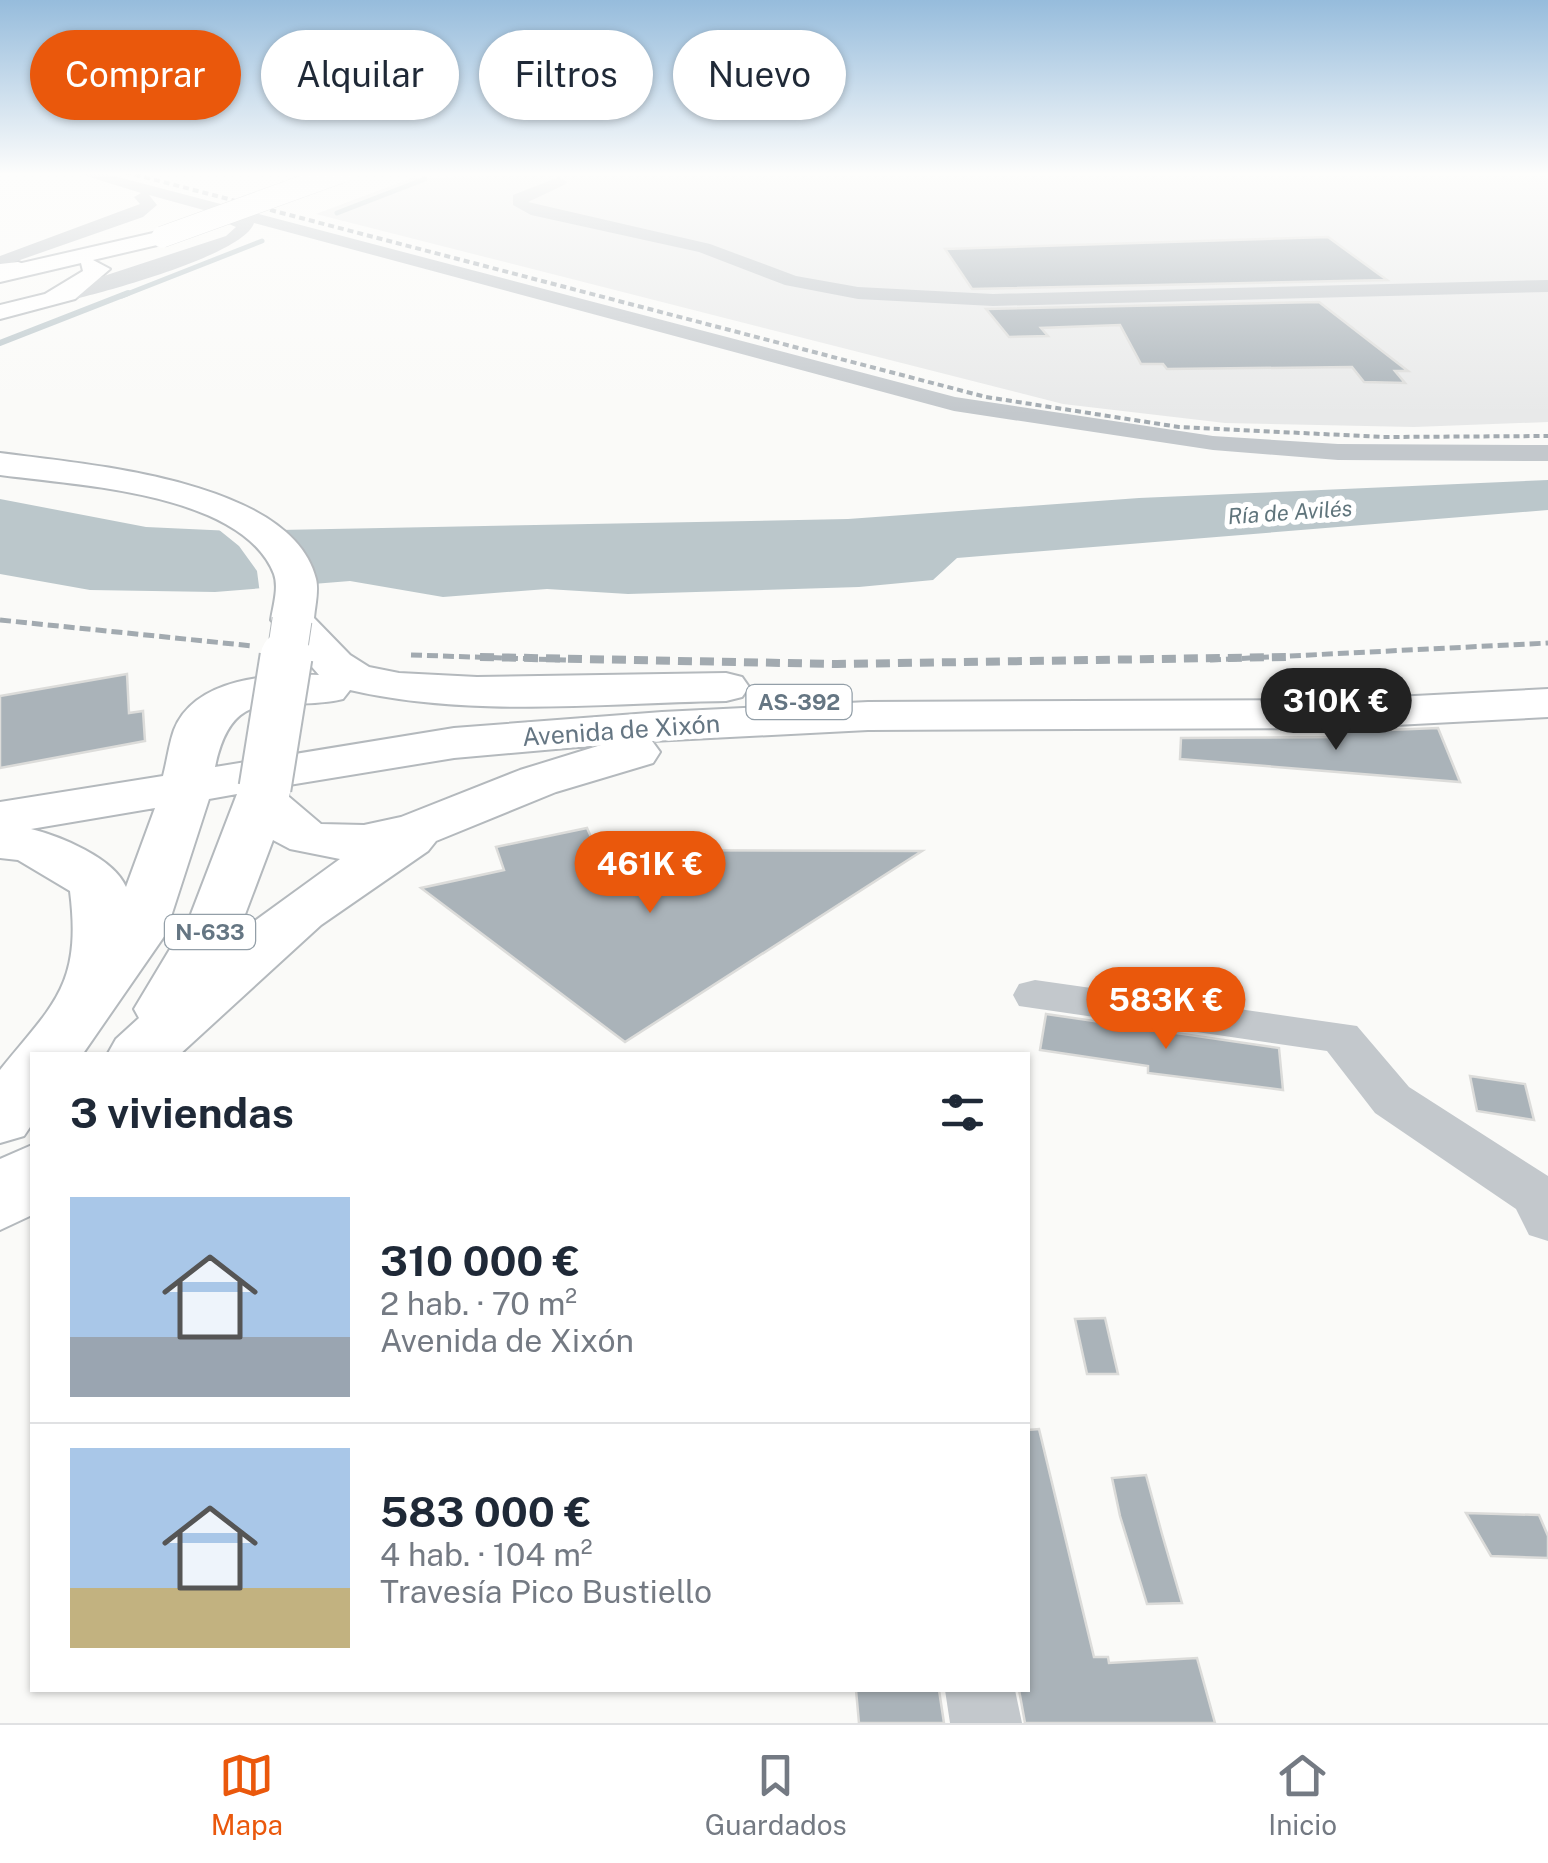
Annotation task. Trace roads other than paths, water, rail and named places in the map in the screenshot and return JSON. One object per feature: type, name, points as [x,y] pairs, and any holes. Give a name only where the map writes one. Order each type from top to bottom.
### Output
[{"type":"highway","name":"N-633","points":[[0,464],[180,496],[246,518],[272,542],[296,576],[263,794],[220,914],[141,1052]]},
{"type":"highway","points":[[292,620],[334,665],[354,677],[399,687],[463,691],[811,688],[903,698]]},
{"type":"highway","name":"Avenida de Xixón","points":[[0,818],[355,736],[578,714],[903,698],[1299,695],[1548,685]]},
{"type":"highway","name":"Avenida de Xixón","points":[[0,794],[454,743],[820,717],[1336,714],[1548,703]]},
{"type":"highway","points":[[263,794],[292,830],[310,838],[341,840],[393,834],[528,784],[630,753],[820,717]]},
{"type":"highway","points":[[50,1052],[136,935],[191,773]]},
{"type":"highway","points":[[142,1052],[281,926],[375,858],[460,812]]},
{"type":"highway","points":[[0,842],[31,844],[97,883],[105,936],[94,993]]},
{"type":"highway","points":[[0,1118],[30,1079]]},
{"type":"highway","points":[[0,1202],[30,1174]]},
{"type":"main road","points":[[5,270],[50,265],[102,252]]},
{"type":"main road","points":[[0,312],[62,296],[98,269],[130,252]]},
{"type":"main road","points":[[50,265],[98,269]]},
{"type":"street","points":[[5,270],[47,252]]},
{"type":"street","points":[[62,296],[196,252]]},
{"type":"street","points":[[371,252],[954,404],[1214,443],[1338,452],[1548,453]]},
{"type":"street","points":[[715,252],[792,282],[858,294],[992,300],[1548,286]]},
{"type":"street","points":[[1035,995],[1340,1038],[1392,1100],[1536,1194],[1548,1220]]},
{"type":"street","points":[[980,1692],[986,1723]]},
{"type":"water","name":"Ría de Avilés","points":[[1548,480],[1548,510],[957,558],[933,580],[859,587],[628,594],[547,589],[443,597],[350,581],[215,592],[90,590],[0,574],[0,499],[146,527],[232,531],[848,519],[1139,498]]},
{"type":"waterway","points":[[122,296],[233,252]]},
{"type":"waterway","points":[[0,343],[128,293]]},
{"type":"railway","points":[[433,252],[986,397],[1179,427],[1383,437],[1548,436]]},
{"type":"railway","points":[[0,620],[253,646]]},
{"type":"railway","points":[[1262,657],[1548,643]]},
{"type":"railway","points":[[411,655],[566,660]]},
{"type":"railway","points":[[480,657],[837,664],[1262,657]]},
{"type":"railway","points":[[1210,660],[1262,657]]},
{"type":"railway","points":[[1262,657],[1286,657]]}]
